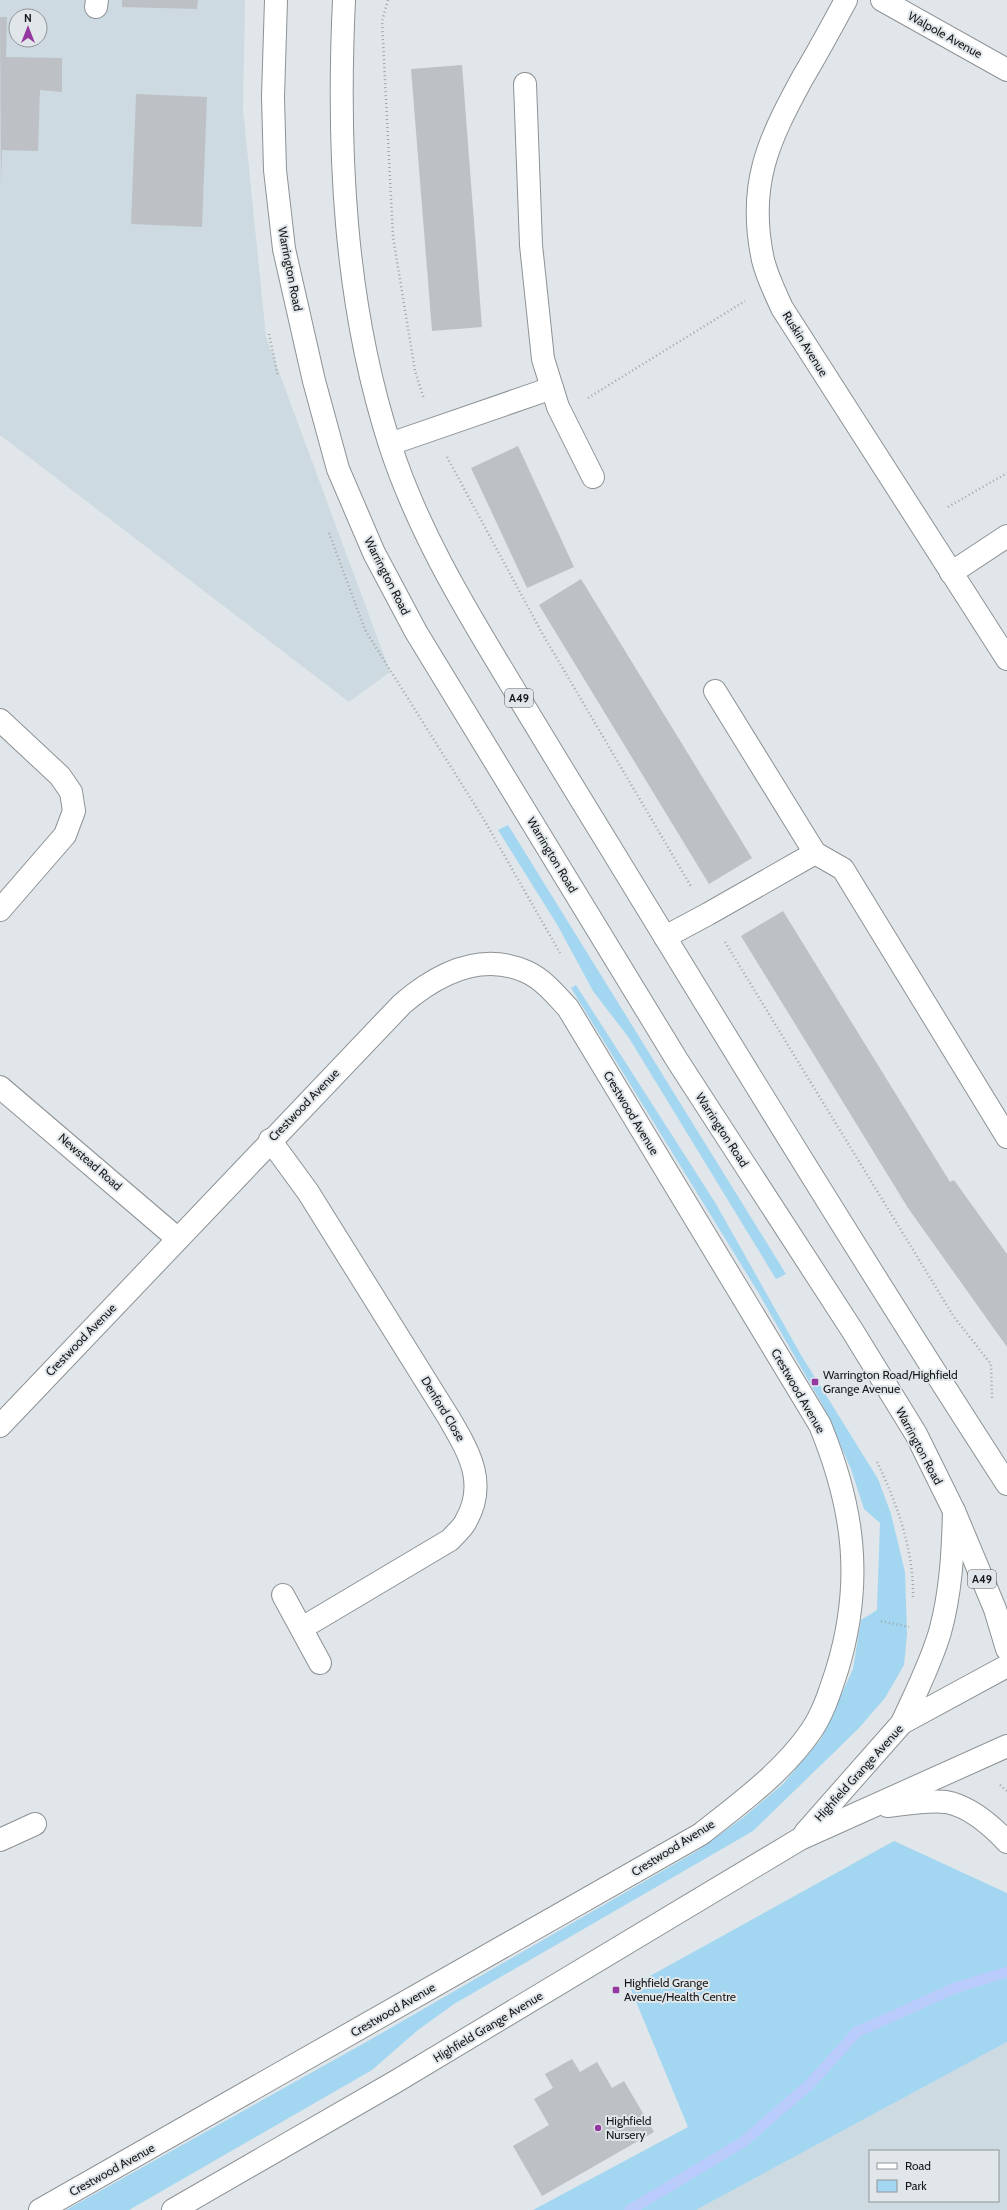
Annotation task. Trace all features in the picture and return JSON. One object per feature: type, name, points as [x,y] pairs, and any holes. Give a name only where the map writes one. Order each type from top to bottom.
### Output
[{"type":"main road","name":"Warrington Road","points":[[276,0],[273,97],[275,170],[284,249],[314,381],[338,469],[374,553],[416,632],[677,1060],[852,1330],[916,1434],[954,1511],[994,1609],[1007,1649]]},
{"type":"main road","name":"A49","points":[[344,0],[341,108],[348,233],[364,353],[390,444],[415,514],[455,593],[665,937],[900,1316],[1007,1484]]},
{"type":"main road","name":"Ruskin Avenue","points":[[846,0],[769,143],[762,170],[758,200],[759,233],[763,261],[782,308],[1007,659]]},
{"type":"main road","name":"Walpole Avenue","points":[[882,0],[1007,70]]},
{"type":"main road","points":[[525,84],[531,245],[543,359],[562,414],[593,477]]},
{"type":"main road","points":[[390,444],[552,388]]},
{"type":"main road","points":[[951,573],[1007,536]]},
{"type":"main road","points":[[715,691],[815,853],[843,869],[1007,1137]]},
{"type":"main road","points":[[0,720],[60,776],[71,792],[74,811],[65,835],[0,910]]},
{"type":"main road","points":[[665,937],[815,853]]},
{"type":"main road","name":"Crestwood Avenue","points":[[0,1426],[270,1140],[402,1004],[423,986],[450,972],[473,964],[506,965],[528,972],[547,986],[568,1008],[820,1425],[836,1464],[851,1535],[852,1581],[849,1615],[843,1650],[827,1702],[811,1730],[793,1753],[749,1797],[701,1834],[40,2210]]},
{"type":"main road","name":"Newstead Road","points":[[0,1087],[178,1239]]},
{"type":"main road","name":"Denford Close","points":[[270,1140],[308,1192],[449,1418],[468,1451],[474,1466],[476,1482],[472,1506],[466,1522],[450,1540],[302,1628]]},
{"type":"main road","points":[[902,1723],[940,1634],[947,1604],[953,1565],[954,1511]]},
{"type":"main road","points":[[283,1595],[320,1663]]},
{"type":"main road","name":"Highfield Grange Avenue","points":[[800,1839],[902,1723],[1007,1666]]},
{"type":"main road","name":"Highfield Grange Avenue","points":[[173,2210],[395,2082],[800,1839],[1007,1746]]},
{"type":"main road","points":[[868,1808],[946,1802],[968,1810],[996,1830],[1007,1842]]},
{"type":"main road","points":[[1,1836],[35,1824]]},
{"type":"path","points":[[388,0],[382,22],[393,237],[415,371],[433,430],[542,633],[708,914],[954,1317],[991,1364]]},
{"type":"path","points":[[562,414],[772,285]]},
{"type":"path","points":[[919,523],[1007,472]]},
{"type":"path","points":[[877,1462],[888,1484],[901,1521],[914,1583],[913,1605]]},
{"type":"path","points":[[911,1627],[912,1620]]},
{"type":"shaded area","points":[[0,0],[245,0],[243,109],[266,337],[390,672],[349,702],[0,435]]},
{"type":"shaded area","points":[[1007,2042],[1007,2210],[696,2210]]},
{"type":"green space","points":[[508,825],[786,1274],[776,1279],[629,1038],[593,991],[558,926],[498,830]]},
{"type":"green space","points":[[576,985],[716,1204],[801,1355],[878,1479],[891,1514],[905,1572],[907,1634],[904,1665],[885,1698],[858,1729],[753,1831],[454,2004],[418,2030],[372,2070],[129,2210],[66,2210],[368,2041],[697,1851],[744,1817],[783,1784],[821,1739],[853,1669],[861,1620],[877,1610],[880,1523],[864,1509],[851,1469],[823,1406],[758,1292],[571,988]]},
{"type":"green space","points":[[894,1841],[1007,1893],[1007,2042],[696,2210],[533,2210],[688,2127],[630,1987]]},
{"type":"building","points":[[122,0],[198,0],[197,9],[122,7]]},
{"type":"building","points":[[0,17],[7,17],[6,57],[62,58],[62,92],[40,90],[38,151],[2,150],[1,185]]},
{"type":"building","points":[[462,65],[482,327],[432,331],[411,69]]},
{"type":"building","points":[[136,94],[207,97],[202,227],[131,224]]},
{"type":"building","points":[[518,446],[574,567],[527,588],[471,468]]},
{"type":"building","points":[[581,579],[752,858],[709,884],[539,605]]},
{"type":"building","points":[[783,911],[950,1182],[954,1180],[1007,1254],[1007,1347],[908,1208],[741,936]]},
{"type":"building","name":"Highfield Nursery","points":[[572,2059],[580,2072],[597,2062],[612,2088],[624,2081],[654,2132],[542,2196],[513,2146],[549,2125],[534,2099],[553,2088],[545,2074]]},
{"type":"waterway","points":[[630,2210],[743,2142],[809,2085],[857,2032],[955,1988],[1007,1972]]},
{"type":"place","name":"Warrington Road/Highfield Grange Avenue","points":[[815,1382]]},
{"type":"place","name":"Highfield Grange Avenue/Health Centre","points":[[616,1990]]},
{"type":"place","name":"Highfield Nursery","points":[[598,2128]]}]
